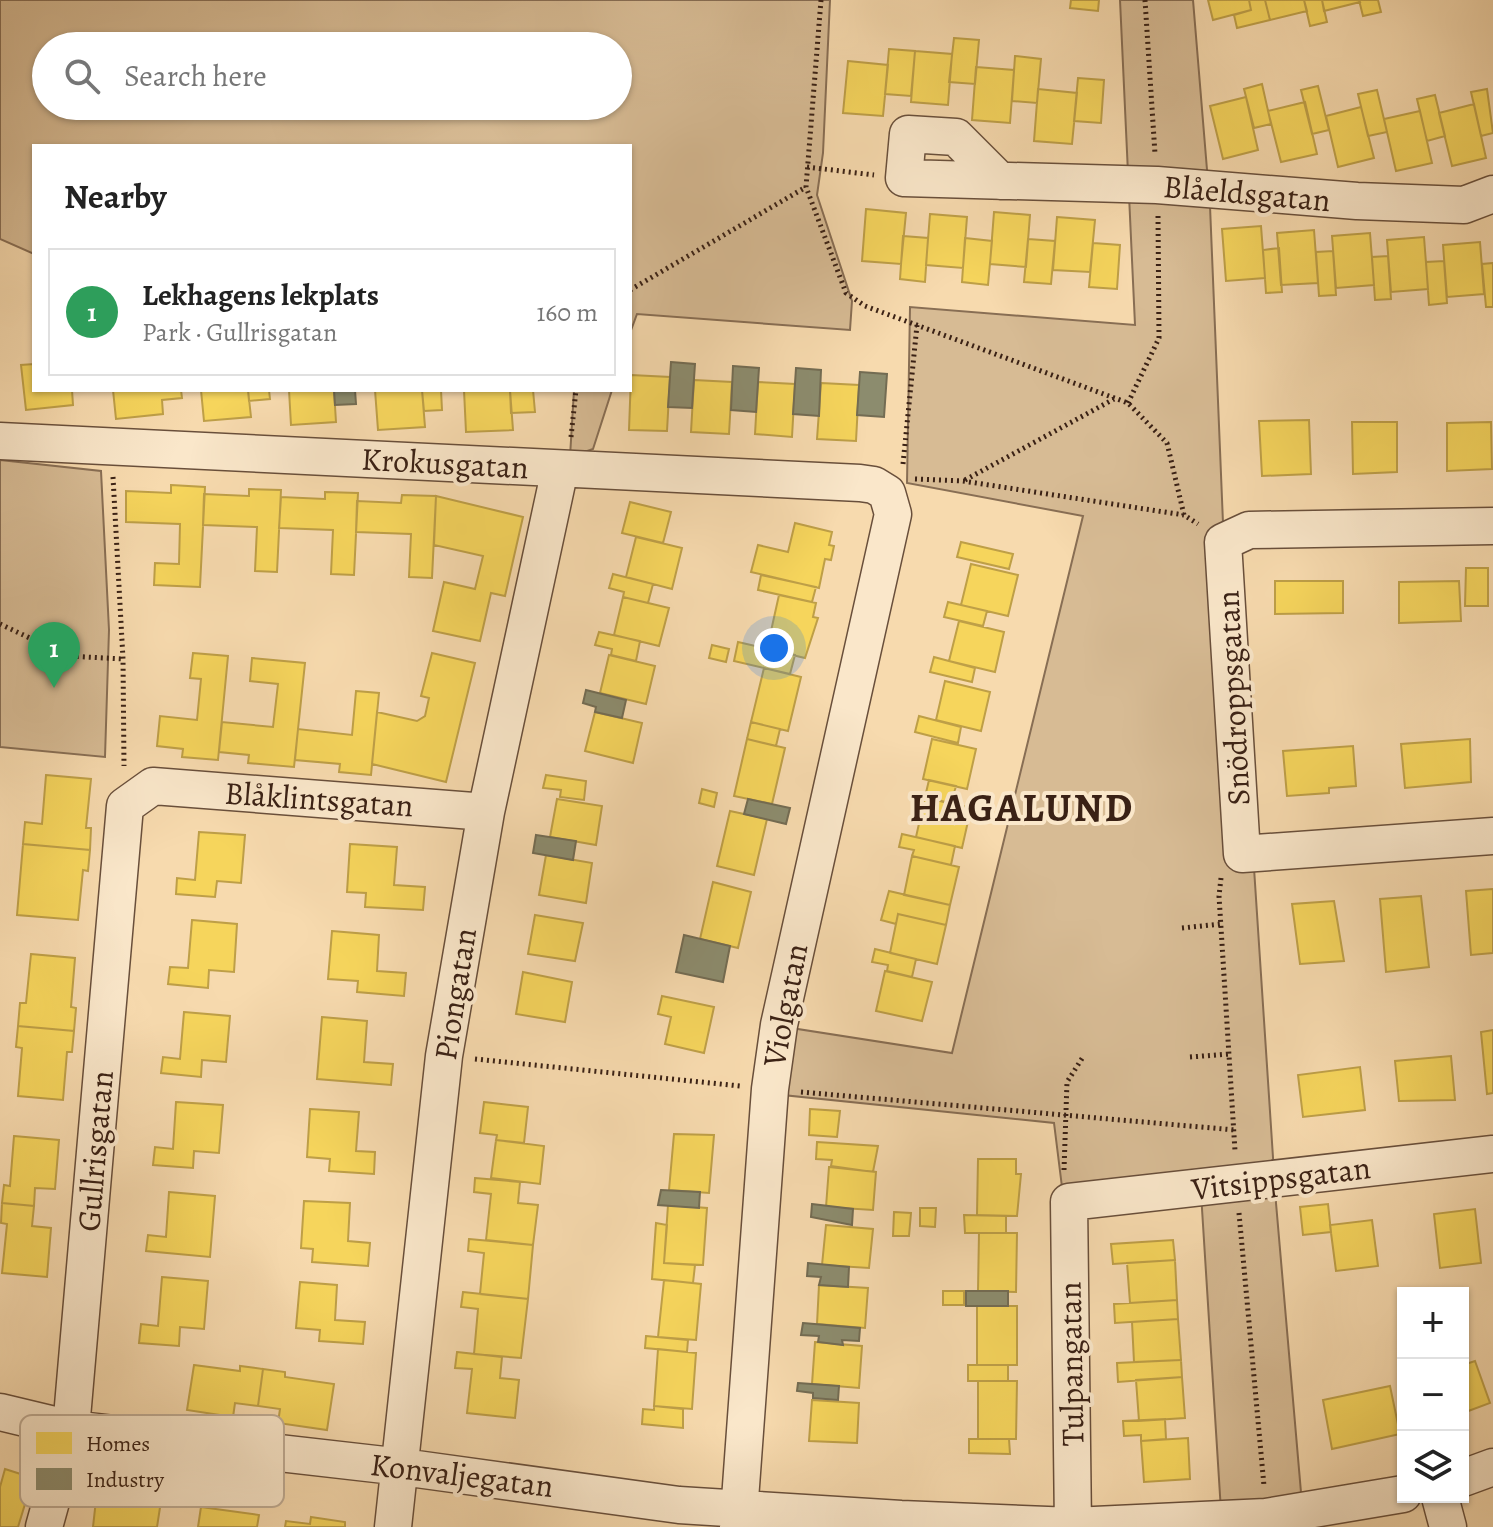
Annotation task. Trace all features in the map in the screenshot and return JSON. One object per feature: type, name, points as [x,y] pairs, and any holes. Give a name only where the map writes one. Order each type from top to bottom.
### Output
[{"type":"street","name":"Blåeldsgatan","points":[[904,178],[908,134],[956,137],[1000,181],[1157,185],[1357,201],[1464,205],[1493,194]]},
{"type":"street","name":"Krokusgatan","points":[[0,441],[860,483],[887,493]]},
{"type":"street","name":"Piongatan","points":[[393,1527],[402,1467],[444,1056],[486,812],[560,469]]},
{"type":"street","name":"Violgatan","points":[[739,1517],[770,1089],[791,971],[893,514],[887,493]]},
{"type":"street","points":[[1223,542],[1249,530],[1493,526]]},
{"type":"street","name":"Snödroppsgatan","points":[[1223,542],[1242,854],[1493,836]]},
{"type":"street","name":"Blåklintsgatan","points":[[139,796],[486,812]]},
{"type":"street","name":"Gullrisgatan","points":[[73,1415],[139,796]]},
{"type":"street","name":"Vitsippsgatan","points":[[1069,1202],[1493,1154]]},
{"type":"street","name":"Tulpangatan","points":[[1069,1202],[1073,1526]]},
{"type":"street","name":"Konvaljegatan","points":[[0,1412],[20,1417]]},
{"type":"street","name":"Konvaljegatan","points":[[284,1453],[402,1467],[679,1516],[901,1519],[1073,1526],[1266,1517],[1397,1495]]},
{"type":"street","points":[[1469,1476],[1493,1467]]},
{"type":"street","points":[[1442,1503],[1448,1527]]},
{"type":"street","name":"Gullrisgatan","points":[[44,1527],[50,1507]]},
{"type":"path","points":[[821,0],[806,187],[846,293],[865,306],[1115,399],[1144,415],[1167,443],[1184,515]]},
{"type":"path","points":[[807,167],[904,178]]},
{"type":"path","points":[[632,289],[806,187]]},
{"type":"path","points":[[917,325],[902,478],[963,481],[1184,515],[1223,542]]},
{"type":"path","points":[[560,469],[570,450],[576,392]]},
{"type":"path","points":[[963,481],[1115,399]]},
{"type":"path","points":[[111,448],[123,659],[139,796]]},
{"type":"path","points":[[0,624],[68,656],[123,659]]},
{"type":"path","points":[[1182,928],[1221,924]]},
{"type":"path","points":[[1190,1057],[1230,1054]]},
{"type":"path","points":[[444,1056],[770,1089],[1235,1130]]},
{"type":"path","points":[[1069,1202],[1063,1190],[1067,1082],[1083,1057]]},
{"type":"shaded area","points":[[0,0],[830,0],[823,153],[817,195],[852,301],[850,330],[637,314],[632,328],[632,144],[32,144],[32,253],[0,239]]},
{"type":"shaded area","points":[[1120,0],[1193,0],[1210,206],[1223,523],[1254,868],[1276,1203],[1304,1527],[1222,1527],[1200,1177],[1062,1187],[1054,1123],[783,1095],[791,1028],[952,1053],[1083,516],[907,483],[910,307],[1135,325]]},
{"type":"shaded area","points":[[574,392],[611,392],[593,449],[570,457]]},
{"type":"shaded area","points":[[0,460],[101,471],[109,630],[105,757],[0,747]]},
{"type":"building: Homes","points":[[1071,0],[1099,0],[1098,11],[1070,8]]},
{"type":"building: Homes","points":[[1208,0],[1249,0],[1251,10],[1213,20]]},
{"type":"building: Homes","points":[[1249,0],[1265,0],[1270,20],[1237,28],[1234,15],[1251,10]]},
{"type":"building: Homes","points":[[1265,0],[1304,0],[1307,11],[1270,20]]},
{"type":"building: Homes","points":[[1304,0],[1322,0],[1327,22],[1310,26]]},
{"type":"building: Homes","points":[[1322,0],[1359,0],[1360,2],[1324,11]]},
{"type":"building: Homes","points":[[1359,0],[1378,0],[1381,12],[1363,16]]},
{"type":"building: Homes","points":[[954,38],[979,40],[975,84],[949,82]]},
{"type":"building: Homes","points":[[889,49],[915,51],[911,96],[885,94]]},
{"type":"building: Homes","points":[[915,51],[952,54],[948,105],[911,102]]},
{"type":"building: Homes","points":[[1015,56],[1041,59],[1037,103],[1012,101]]},
{"type":"building: Homes","points":[[848,61],[888,65],[883,116],[843,113]]},
{"type":"building: Homes","points":[[976,67],[1014,70],[1010,123],[972,120]]},
{"type":"building: Homes","points":[[1078,78],[1104,80],[1101,123],[1074,121]]},
{"type":"building: Homes","points":[[1262,84],[1271,124],[1254,128],[1244,89]]},
{"type":"building: Homes","points":[[1318,86],[1329,130],[1312,134],[1301,90]]},
{"type":"building: Homes","points":[[1038,89],[1077,93],[1072,144],[1034,141]]},
{"type":"building: Homes","points":[[1487,89],[1493,133],[1481,136],[1471,92]]},
{"type":"building: Homes","points":[[1377,90],[1387,132],[1368,136],[1358,94]]},
{"type":"building: Homes","points":[[1435,95],[1445,136],[1427,141],[1417,99]]},
{"type":"building: Homes","points":[[1246,97],[1258,150],[1223,159],[1210,106]]},
{"type":"building: Homes","points":[[1305,102],[1317,154],[1281,162],[1268,111]]},
{"type":"building: Homes","points":[[1474,104],[1486,158],[1452,166],[1439,113]]},
{"type":"building: Homes","points":[[1361,107],[1374,158],[1338,167],[1326,116]]},
{"type":"building: Homes","points":[[1420,111],[1432,163],[1396,171],[1384,119]]},
{"type":"building: Homes","points":[[866,209],[906,213],[901,264],[862,261]]},
{"type":"building: Homes","points":[[994,212],[1030,215],[1026,267],[990,264]]},
{"type":"building: Homes","points":[[930,214],[967,217],[963,268],[926,265]]},
{"type":"building: Homes","points":[[1057,217],[1095,220],[1090,272],[1053,270]]},
{"type":"building: Homes","points":[[1261,226],[1265,278],[1226,281],[1222,229]]},
{"type":"building: Homes","points":[[1314,230],[1318,283],[1281,285],[1277,233]]},
{"type":"building: Homes","points":[[1370,233],[1374,285],[1336,288],[1332,236]]},
{"type":"building: Homes","points":[[903,236],[928,238],[925,282],[900,279]]},
{"type":"building: Homes","points":[[1424,237],[1428,289],[1391,292],[1387,240]]},
{"type":"building: Homes","points":[[965,238],[992,241],[988,285],[962,282]]},
{"type":"building: Homes","points":[[1028,239],[1055,241],[1051,284],[1024,282]]},
{"type":"building: Homes","points":[[1480,242],[1484,294],[1447,297],[1443,245]]},
{"type":"building: Homes","points":[[1093,243],[1120,245],[1117,289],[1089,287]]},
{"type":"building: Homes","points":[[1279,248],[1282,292],[1266,293],[1263,250]]},
{"type":"building: Homes","points":[[1333,251],[1336,295],[1319,296],[1316,252]]},
{"type":"building: Homes","points":[[1388,256],[1391,299],[1375,300],[1372,257]]},
{"type":"building: Homes","points":[[1444,261],[1447,303],[1429,305],[1426,262]]},
{"type":"building: Homes","points":[[1493,263],[1493,307],[1486,307],[1482,264]]},
{"type":"building: Homes","points":[[32,364],[32,392],[72,392],[73,405],[26,410],[21,365]]},
{"type":"building: Homes","points":[[632,375],[670,377],[667,431],[629,430]]},
{"type":"building: Homes","points":[[694,380],[732,382],[729,434],[691,432]]},
{"type":"building: Homes","points":[[758,382],[795,384],[792,437],[755,434]]},
{"type":"building: Homes","points":[[821,383],[859,385],[856,441],[817,439]]},
{"type":"building: Homes","points":[[113,392],[181,392],[182,398],[162,400],[163,414],[116,419]]},
{"type":"building: Homes","points":[[201,392],[248,392],[251,417],[204,421]]},
{"type":"building: Homes","points":[[248,392],[269,392],[270,399],[249,401]]},
{"type":"building: Homes","points":[[289,392],[334,392],[336,422],[291,425]]},
{"type":"building: Homes","points":[[375,392],[422,392],[425,427],[378,430]]},
{"type":"building: Homes","points":[[422,392],[441,392],[442,410],[424,411]]},
{"type":"building: Homes","points":[[464,392],[510,392],[513,430],[466,432]]},
{"type":"building: Homes","points":[[510,392],[533,392],[535,412],[511,413]]},
{"type":"building: Homes","points":[[1309,420],[1311,474],[1262,476],[1259,421]]},
{"type":"building: Homes","points":[[1352,422],[1397,422],[1397,472],[1353,474]]},
{"type":"building: Homes","points":[[1491,422],[1492,469],[1447,471],[1447,423]]},
{"type":"building: Homes","points":[[171,485],[205,487],[200,587],[154,585],[155,563],[179,564],[180,524],[126,522],[126,491],[171,493]]},
{"type":"building: Homes","points":[[249,489],[281,490],[277,572],[255,571],[257,527],[203,525],[204,494],[249,496]]},
{"type":"building: Homes","points":[[325,492],[358,493],[354,575],[331,574],[333,530],[279,528],[281,497],[325,499]]},
{"type":"building: Homes","points":[[402,495],[436,496],[432,578],[409,577],[411,534],[356,532],[357,501],[401,503]]},
{"type":"building: Homes","points":[[436,496],[523,517],[505,596],[491,593],[480,641],[433,631],[444,582],[475,589],[483,556],[434,545]]},
{"type":"building: Homes","points":[[630,502],[671,512],[663,543],[622,533]]},
{"type":"building: Homes","points":[[795,523],[832,532],[829,545],[834,546],[831,560],[825,559],[819,588],[751,572],[758,545],[788,552]]},
{"type":"building: Homes","points":[[636,537],[682,548],[672,589],[626,577]]},
{"type":"building: Homes","points":[[961,542],[1013,554],[1009,569],[957,557]]},
{"type":"building: Homes","points":[[971,564],[1018,575],[1008,616],[961,605]]},
{"type":"building: Homes","points":[[1466,568],[1488,568],[1488,606],[1465,606]]},
{"type":"building: Homes","points":[[613,574],[653,584],[648,603],[623,597],[624,592],[609,588]]},
{"type":"building: Homes","points":[[761,575],[816,587],[812,602],[758,590]]},
{"type":"building: Homes","points":[[1275,581],[1343,581],[1343,613],[1275,614]]},
{"type":"building: Homes","points":[[1459,581],[1461,621],[1399,623],[1399,582]]},
{"type":"building: Homes","points":[[779,595],[816,603],[813,617],[818,618],[805,658],[767,649]]},
{"type":"building: Homes","points":[[623,597],[669,608],[659,646],[614,635]]},
{"type":"building: Homes","points":[[948,602],[987,611],[983,626],[944,617]]},
{"type":"building: Homes","points":[[959,621],[1004,632],[995,672],[949,661]]},
{"type":"building: Homes","points":[[599,632],[640,641],[636,661],[611,655],[612,649],[595,645]]},
{"type":"building: Homes","points":[[738,642],[795,655],[790,674],[734,661]]},
{"type":"building: Homes","points":[[712,645],[729,649],[726,662],[709,658]]},
{"type":"building: Homes","points":[[193,653],[228,656],[218,760],[182,757],[183,749],[157,746],[160,716],[197,720],[201,679],[190,678]]},
{"type":"building: Homes","points":[[432,653],[475,663],[446,782],[372,764],[377,712],[417,721],[425,716],[429,698],[421,696]]},
{"type":"building: Homes","points":[[609,655],[655,666],[646,704],[600,693]]},
{"type":"building: Homes","points":[[934,657],[975,668],[972,682],[930,672]]},
{"type":"building: Homes","points":[[252,658],[305,663],[294,767],[248,763],[249,755],[219,752],[222,722],[273,727],[278,684],[250,681]]},
{"type":"building: Homes","points":[[764,668],[801,677],[788,731],[751,722]]},
{"type":"building: Homes","points":[[945,681],[990,692],[981,731],[936,720]]},
{"type":"building: Homes","points":[[356,691],[379,693],[371,775],[339,772],[340,764],[295,760],[298,729],[352,735]]},
{"type":"building: Homes","points":[[595,712],[642,723],[633,763],[585,751]]},
{"type":"building: Homes","points":[[919,716],[961,727],[958,743],[915,732]]},
{"type":"building: Homes","points":[[751,722],[780,729],[776,746],[747,739]]},
{"type":"building: Homes","points":[[747,739],[785,748],[772,804],[734,796]]},
{"type":"building: Homes","points":[[932,739],[976,749],[967,789],[923,779]]},
{"type":"building: Homes","points":[[1470,739],[1471,782],[1405,788],[1401,744]]},
{"type":"building: Homes","points":[[1353,746],[1356,786],[1329,788],[1329,793],[1287,796],[1283,751]]},
{"type":"building: Homes","points":[[46,775],[91,779],[86,828],[91,828],[90,850],[23,844],[25,822],[42,824]]},
{"type":"building: Homes","points":[[546,775],[586,781],[584,800],[560,797],[561,790],[543,788]]},
{"type":"building: Homes","points":[[929,780],[956,786],[951,804],[925,797]]},
{"type":"building: Homes","points":[[702,789],[717,793],[714,807],[699,803]]},
{"type":"building: Homes","points":[[925,797],[971,808],[962,848],[916,837]]},
{"type":"building: Homes","points":[[557,799],[602,806],[596,845],[550,837]]},
{"type":"building: Homes","points":[[730,811],[767,819],[754,875],[717,866]]},
{"type":"building: Homes","points":[[199,832],[245,835],[241,883],[217,881],[215,897],[176,894],[177,878],[195,880]]},
{"type":"building: Homes","points":[[902,834],[955,846],[951,865],[912,856],[914,850],[899,847]]},
{"type":"building: Homes","points":[[23,844],[90,850],[88,871],[83,870],[78,920],[17,915]]},
{"type":"building: Homes","points":[[350,844],[397,847],[394,885],[425,887],[423,910],[365,907],[366,893],[347,892]]},
{"type":"building: Homes","points":[[546,855],[592,863],[586,903],[539,895]]},
{"type":"building: Homes","points":[[912,856],[959,867],[950,905],[904,895]]},
{"type":"building: Homes","points":[[713,882],[751,892],[738,948],[700,939]]},
{"type":"building: Homes","points":[[1493,889],[1493,953],[1471,955],[1466,891]]},
{"type":"building: Homes","points":[[889,891],[950,905],[946,925],[898,914],[896,924],[881,920]]},
{"type":"building: Homes","points":[[1421,896],[1429,967],[1386,972],[1380,899]]},
{"type":"building: Homes","points":[[1334,901],[1344,961],[1300,964],[1292,904]]},
{"type":"building: Homes","points":[[898,914],[946,925],[937,964],[890,953]]},
{"type":"building: Homes","points":[[535,915],[583,923],[575,961],[528,954]]},
{"type":"building: Homes","points":[[192,920],[237,924],[234,972],[209,970],[208,988],[168,984],[170,967],[188,968]]},
{"type":"building: Homes","points":[[332,931],[379,935],[377,971],[406,973],[404,996],[357,992],[358,981],[328,979]]},
{"type":"building: Homes","points":[[875,949],[916,959],[912,977],[887,971],[888,965],[872,962]]},
{"type":"building: Homes","points":[[31,954],[75,958],[71,1007],[76,1008],[74,1031],[18,1026],[20,1003],[26,1003]]},
{"type":"building: Homes","points":[[885,971],[932,982],[922,1021],[876,1011]]},
{"type":"building: Homes","points":[[523,972],[572,982],[565,1022],[516,1014]]},
{"type":"building: Homes","points":[[662,996],[714,1007],[704,1053],[665,1044],[671,1017],[658,1014]]},
{"type":"building: Homes","points":[[184,1012],[230,1016],[226,1062],[202,1060],[201,1077],[161,1073],[163,1057],[180,1059]]},
{"type":"building: Homes","points":[[322,1017],[367,1021],[364,1062],[393,1064],[391,1085],[317,1079]]},
{"type":"building: Homes","points":[[18,1026],[74,1031],[72,1052],[67,1052],[63,1100],[18,1096],[22,1048],[16,1047]]},
{"type":"building: Homes","points":[[1493,1030],[1493,1093],[1487,1094],[1481,1032]]},
{"type":"building: Homes","points":[[1451,1056],[1455,1100],[1399,1101],[1395,1061]]},
{"type":"building: Homes","points":[[1360,1067],[1365,1110],[1303,1117],[1298,1075]]},
{"type":"building: Homes","points":[[176,1102],[223,1105],[219,1153],[194,1151],[193,1168],[153,1165],[155,1147],[173,1149]]},
{"type":"building: Homes","points":[[484,1102],[528,1107],[524,1143],[496,1140],[497,1135],[480,1133]]},
{"type":"building: Homes","points":[[310,1109],[359,1112],[356,1151],[375,1152],[374,1174],[329,1171],[330,1159],[307,1157]]},
{"type":"building: Homes","points":[[810,1109],[840,1111],[837,1137],[809,1135]]},
{"type":"building: Homes","points":[[674,1134],[714,1135],[709,1193],[669,1190]]},
{"type":"building: Homes","points":[[14,1136],[59,1140],[55,1189],[35,1188],[34,1206],[2,1203],[4,1185],[10,1186]]},
{"type":"building: Homes","points":[[496,1140],[544,1146],[540,1184],[491,1178]]},
{"type":"building: Homes","points":[[817,1142],[878,1146],[873,1172],[831,1166],[832,1160],[816,1159]]},
{"type":"building: Homes","points":[[978,1159],[1016,1159],[1016,1174],[1021,1174],[1017,1216],[977,1215]]},
{"type":"building: Homes","points":[[829,1167],[876,1172],[873,1210],[826,1207]]},
{"type":"building: Homes","points":[[475,1178],[520,1182],[518,1203],[538,1205],[533,1245],[486,1240],[491,1194],[474,1192]]},
{"type":"building: Homes","points":[[169,1192],[215,1196],[210,1257],[146,1251],[148,1235],[166,1237]]},
{"type":"building: Homes","points":[[304,1201],[350,1203],[348,1241],[370,1243],[368,1266],[312,1262],[313,1249],[301,1248]]},
{"type":"building: Homes","points":[[2,1203],[34,1206],[32,1226],[51,1228],[47,1277],[2,1273],[7,1224],[1,1223]]},
{"type":"building: Homes","points":[[1328,1204],[1331,1232],[1303,1235],[1300,1207]]},
{"type":"building: Homes","points":[[668,1205],[707,1208],[703,1265],[664,1263]]},
{"type":"building: Homes","points":[[920,1208],[936,1208],[935,1227],[920,1226]]},
{"type":"building: Homes","points":[[1475,1209],[1481,1263],[1440,1268],[1434,1214]]},
{"type":"building: Homes","points":[[894,1212],[911,1213],[909,1236],[893,1236]]},
{"type":"building: Homes","points":[[964,1215],[1006,1216],[1006,1233],[965,1233]]},
{"type":"building: Homes","points":[[1372,1220],[1378,1266],[1336,1271],[1330,1225]]},
{"type":"building: Homes","points":[[656,1223],[667,1225],[664,1263],[695,1265],[693,1283],[652,1279]]},
{"type":"building: Homes","points":[[826,1225],[873,1229],[869,1268],[822,1265]]},
{"type":"building: Homes","points":[[979,1233],[1017,1233],[1016,1292],[978,1291]]},
{"type":"building: Homes","points":[[469,1239],[533,1245],[528,1299],[480,1294],[484,1253],[468,1251]]},
{"type":"building: Homes","points":[[1173,1240],[1175,1260],[1113,1264],[1111,1244]]},
{"type":"building: Homes","points":[[1175,1260],[1177,1300],[1130,1303],[1127,1263]]},
{"type":"building: Homes","points":[[162,1277],[208,1281],[204,1329],[180,1327],[179,1346],[139,1343],[141,1324],[158,1326]]},
{"type":"building: Homes","points":[[664,1280],[701,1284],[696,1340],[658,1337]]},
{"type":"building: Homes","points":[[300,1282],[337,1285],[335,1320],[365,1322],[363,1344],[319,1341],[320,1330],[296,1328]]},
{"type":"building: Homes","points":[[819,1285],[868,1288],[865,1328],[817,1324]]},
{"type":"building: Homes","points":[[943,1291],[964,1291],[964,1305],[943,1305]]},
{"type":"building: Homes","points":[[463,1292],[528,1299],[521,1358],[474,1354],[478,1309],[461,1307]]},
{"type":"building: Homes","points":[[1177,1300],[1178,1319],[1115,1323],[1114,1304]]},
{"type":"building: Homes","points":[[977,1306],[1017,1306],[1017,1365],[977,1365]]},
{"type":"building: Homes","points":[[1178,1319],[1181,1360],[1134,1362],[1132,1322]]},
{"type":"building: Homes","points":[[646,1336],[688,1340],[687,1352],[645,1348]]},
{"type":"building: Homes","points":[[815,1342],[862,1346],[859,1388],[812,1384]]},
{"type":"building: Homes","points":[[658,1349],[696,1353],[692,1409],[654,1406]]},
{"type":"building: Homes","points":[[457,1352],[502,1357],[500,1378],[519,1380],[515,1418],[467,1413],[472,1369],[455,1368]]},
{"type":"building: Homes","points":[[1181,1360],[1182,1377],[1118,1382],[1117,1363]]},
{"type":"building: Homes","points":[[1475,1361],[1490,1403],[1469,1411],[1469,1363]]},
{"type":"building: Homes","points":[[194,1365],[240,1371],[240,1366],[263,1369],[258,1406],[235,1403],[233,1415],[187,1410]]},
{"type":"building: Homes","points":[[968,1365],[1008,1365],[1008,1381],[968,1381]]},
{"type":"building: Homes","points":[[263,1369],[285,1372],[285,1377],[334,1384],[327,1430],[284,1424],[280,1409],[258,1406]]},
{"type":"building: Homes","points":[[1182,1377],[1185,1418],[1139,1421],[1136,1380]]},
{"type":"building: Homes","points":[[978,1381],[1017,1381],[1016,1439],[978,1439]]},
{"type":"building: Homes","points":[[1390,1386],[1397,1435],[1332,1449],[1323,1400]]},
{"type":"building: Homes","points":[[812,1400],[859,1403],[857,1443],[809,1441]]},
{"type":"building: Homes","points":[[654,1406],[683,1409],[683,1428],[642,1424],[643,1409],[654,1410]]},
{"type":"building: Homes","points":[[1165,1419],[1166,1439],[1141,1441],[1141,1435],[1124,1436],[1123,1421]]},
{"type":"building: Homes","points":[[1188,1438],[1190,1479],[1144,1482],[1141,1441]]},
{"type":"building: Homes","points":[[969,1439],[1009,1439],[1010,1454],[969,1453]]},
{"type":"building: Homes","points":[[5,1469],[20,1474],[20,1507],[24,1507],[18,1527],[0,1527],[0,1487]]},
{"type":"building: Homes","points":[[95,1507],[160,1507],[157,1527],[93,1527]]},
{"type":"building: Homes","points":[[201,1507],[259,1515],[257,1527],[198,1527]]},
{"type":"building: Homes","points":[[311,1517],[345,1522],[345,1527],[285,1527],[286,1521],[310,1524]]},
{"type":"building: Industry","points":[[671,362],[695,364],[692,408],[668,407]]},
{"type":"building: Industry","points":[[733,366],[759,368],[756,412],[731,410]]},
{"type":"building: Industry","points":[[796,368],[821,370],[819,416],[793,414]]},
{"type":"building: Industry","points":[[860,372],[887,374],[884,417],[857,415]]},
{"type":"building: Industry","points":[[334,392],[355,392],[356,404],[335,405]]},
{"type":"building: Industry","points":[[586,690],[626,700],[622,718],[595,712],[596,707],[583,703]]},
{"type":"building: Industry","points":[[748,799],[790,808],[786,824],[744,814]]},
{"type":"building: Industry","points":[[536,835],[576,841],[573,860],[533,853]]},
{"type":"building: Industry","points":[[684,935],[730,946],[723,982],[676,972]]},
{"type":"building: Industry","points":[[661,1190],[700,1192],[699,1208],[658,1205]]},
{"type":"building: Industry","points":[[812,1204],[853,1209],[852,1225],[811,1217]]},
{"type":"building: Industry","points":[[808,1263],[849,1267],[848,1287],[819,1285],[821,1277],[807,1276]]},
{"type":"building: Industry","points":[[966,1291],[1008,1291],[1008,1306],[966,1306]]},
{"type":"building: Industry","points":[[803,1323],[860,1328],[859,1341],[842,1340],[843,1345],[818,1342],[819,1336],[801,1335]]},
{"type":"building: Industry","points":[[798,1383],[839,1386],[838,1400],[813,1398],[813,1393],[797,1391]]},
{"type":"place","name":"Lekhagens lekplats","points":[[54,688]]},
{"type":"district","name":"HAGALUND","points":[[1022,807]]}]
